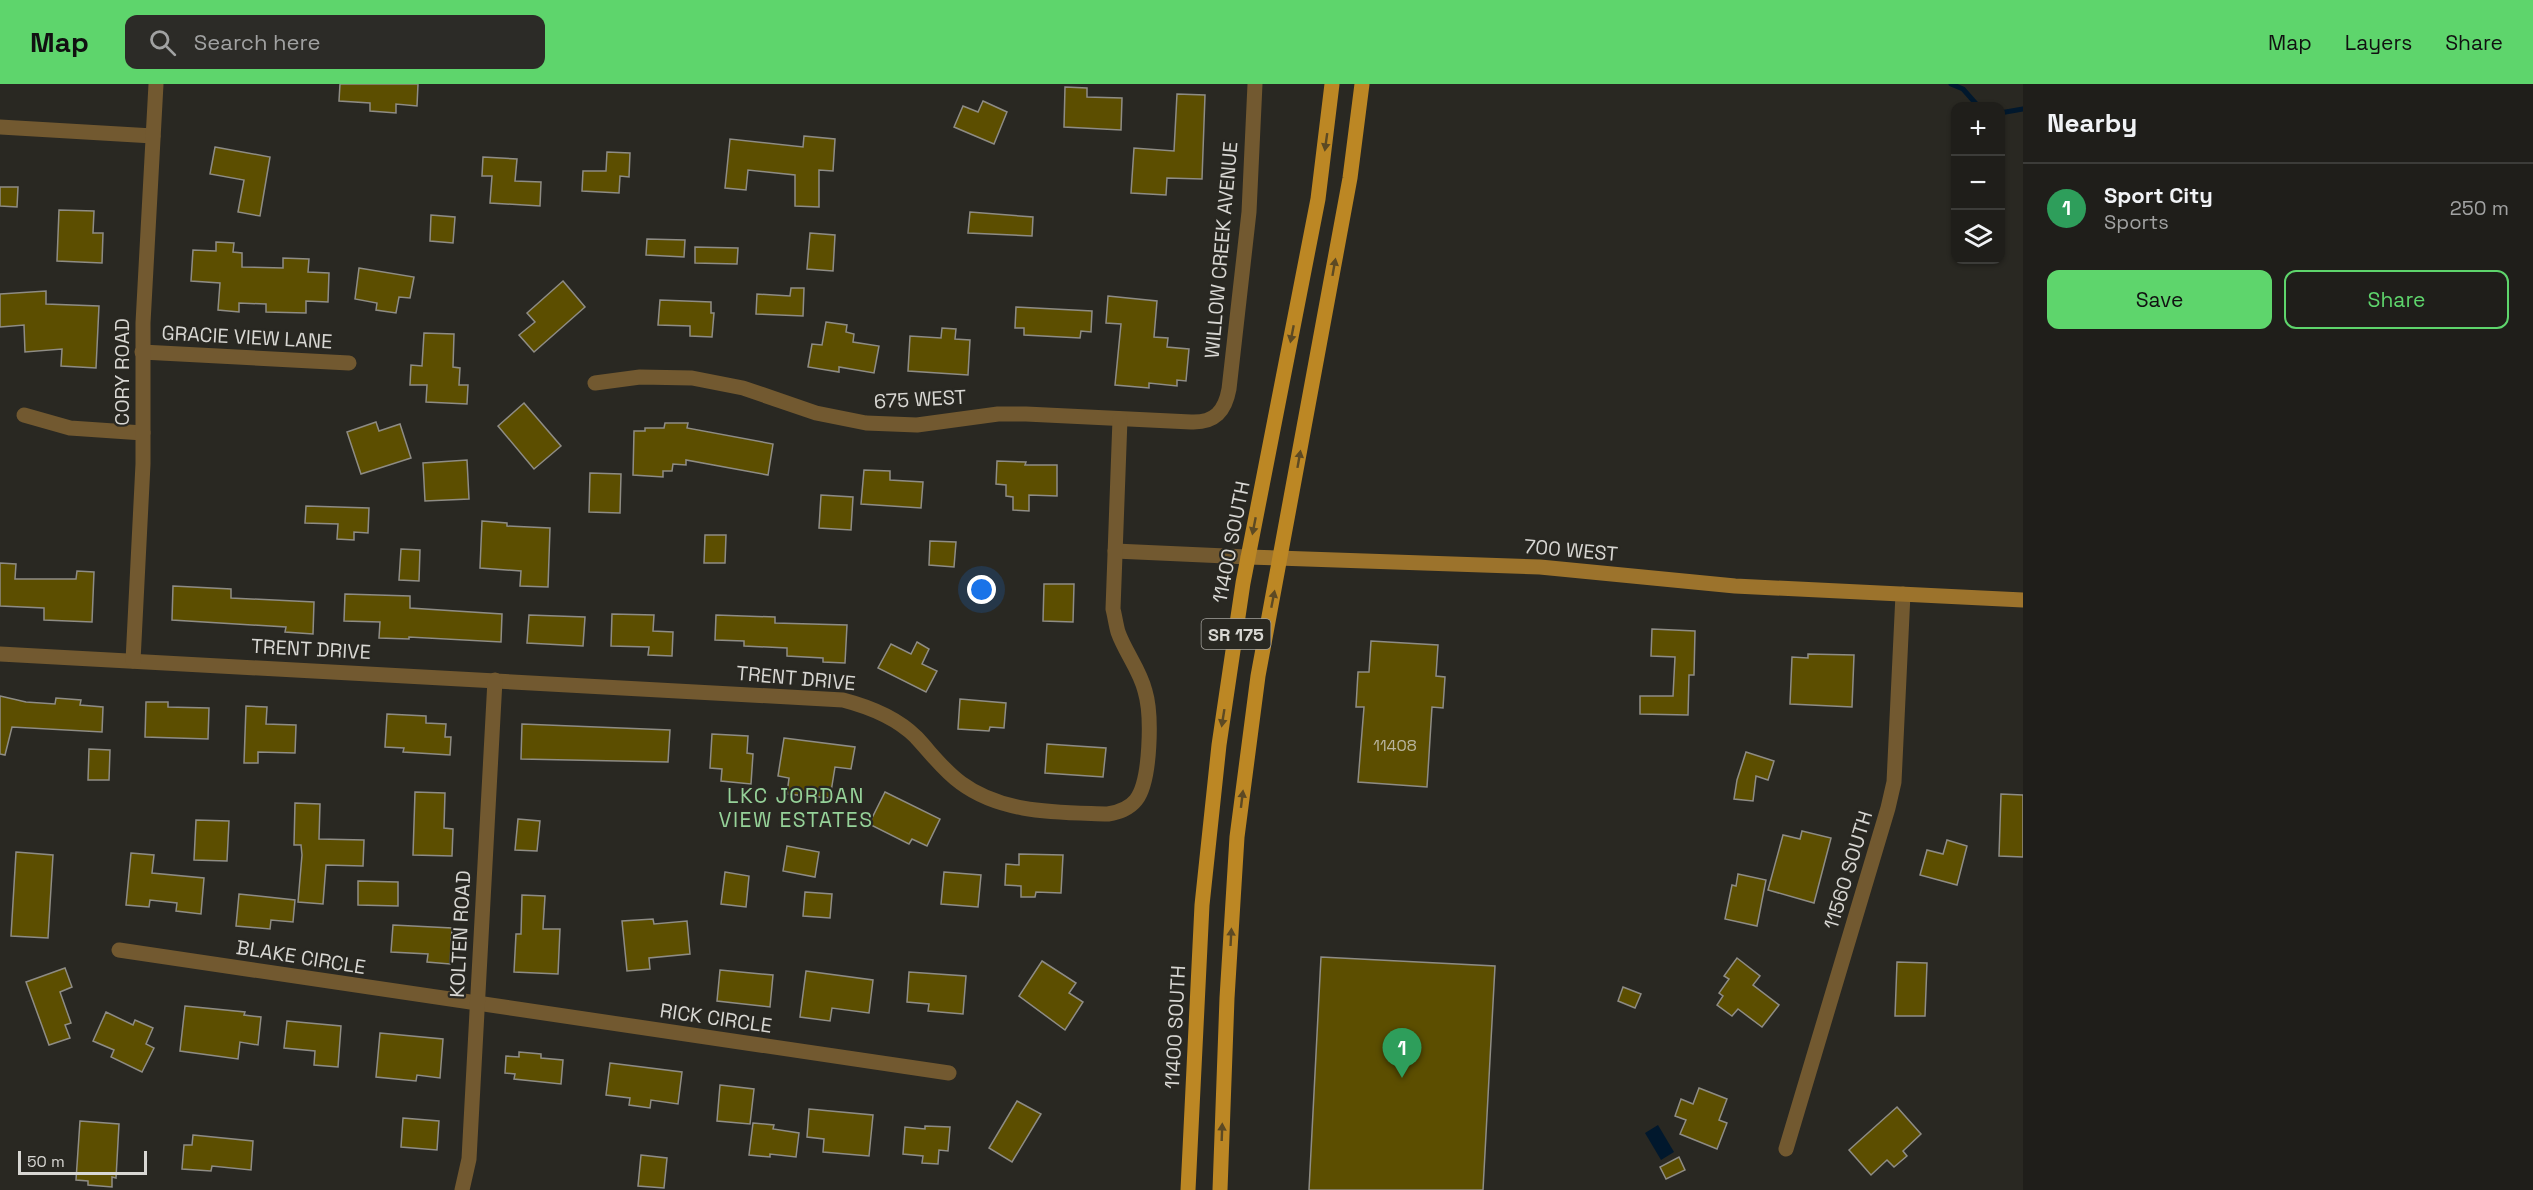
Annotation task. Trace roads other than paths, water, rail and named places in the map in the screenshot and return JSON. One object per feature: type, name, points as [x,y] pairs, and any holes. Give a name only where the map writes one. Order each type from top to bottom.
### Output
[{"type":"main road","name":"11400 SOUTH","points":[[1188,1190],[1202,905],[1218,745],[1248,557],[1318,199],[1332,84]]},
{"type":"main road","name":"SR 175","points":[[1220,1190],[1227,998],[1237,837],[1258,676],[1350,178],[1362,84]]},
{"type":"street","name":"CORY ROAD","points":[[133,661],[143,433],[142,352],[156,84]]},
{"type":"street","name":"WILLOW CREEK AVENUE","points":[[1217,416],[1224,409],[1229,389],[1242,284],[1255,84]]},
{"type":"street","points":[[0,127],[153,136]]},
{"type":"street","name":"GRACIE VIEW LANE","points":[[142,352],[349,363]]},
{"type":"street","name":"675 WEST","points":[[594,383],[640,377],[692,378],[743,388],[832,417],[874,424],[917,425],[998,414],[1201,423],[1217,416]]},
{"type":"street","points":[[24,415],[70,428],[143,433]]},
{"type":"street","name":"TRENT DRIVE","points":[[0,654],[843,700],[873,709],[900,724],[915,736],[948,773],[983,796],[1031,810],[1119,812],[1129,807],[1137,799],[1143,788],[1146,776],[1148,727],[1146,692],[1118,632],[1113,609],[1120,419]]},
{"type":"street","name":"700 WEST","points":[[1115,551],[1540,567],[1735,586],[2023,600]]},
{"type":"street","name":"11560 SOUTH","points":[[1786,1149],[1894,782],[1903,594]]},
{"type":"street","name":"KOLTEN ROAD","points":[[462,1190],[469,1159],[495,680]]},
{"type":"street","name":"BLAKE CIRCLE","points":[[119,950],[477,1005]]},
{"type":"street","name":"RICK CIRCLE","points":[[477,1005],[949,1074]]},
{"type":"water","points":[[1658,1125],[1674,1152],[1661,1160],[1645,1133]]},
{"type":"waterway","points":[[1951,84],[1963,89],[1974,102]]},
{"type":"waterway","points":[[2005,112],[2023,109]]},
{"type":"place","name":"Sport City","points":[[1402,1078]]},
{"type":"district","name":"LKC JORDAN VIEW ESTATES","points":[[796,807]]}]
